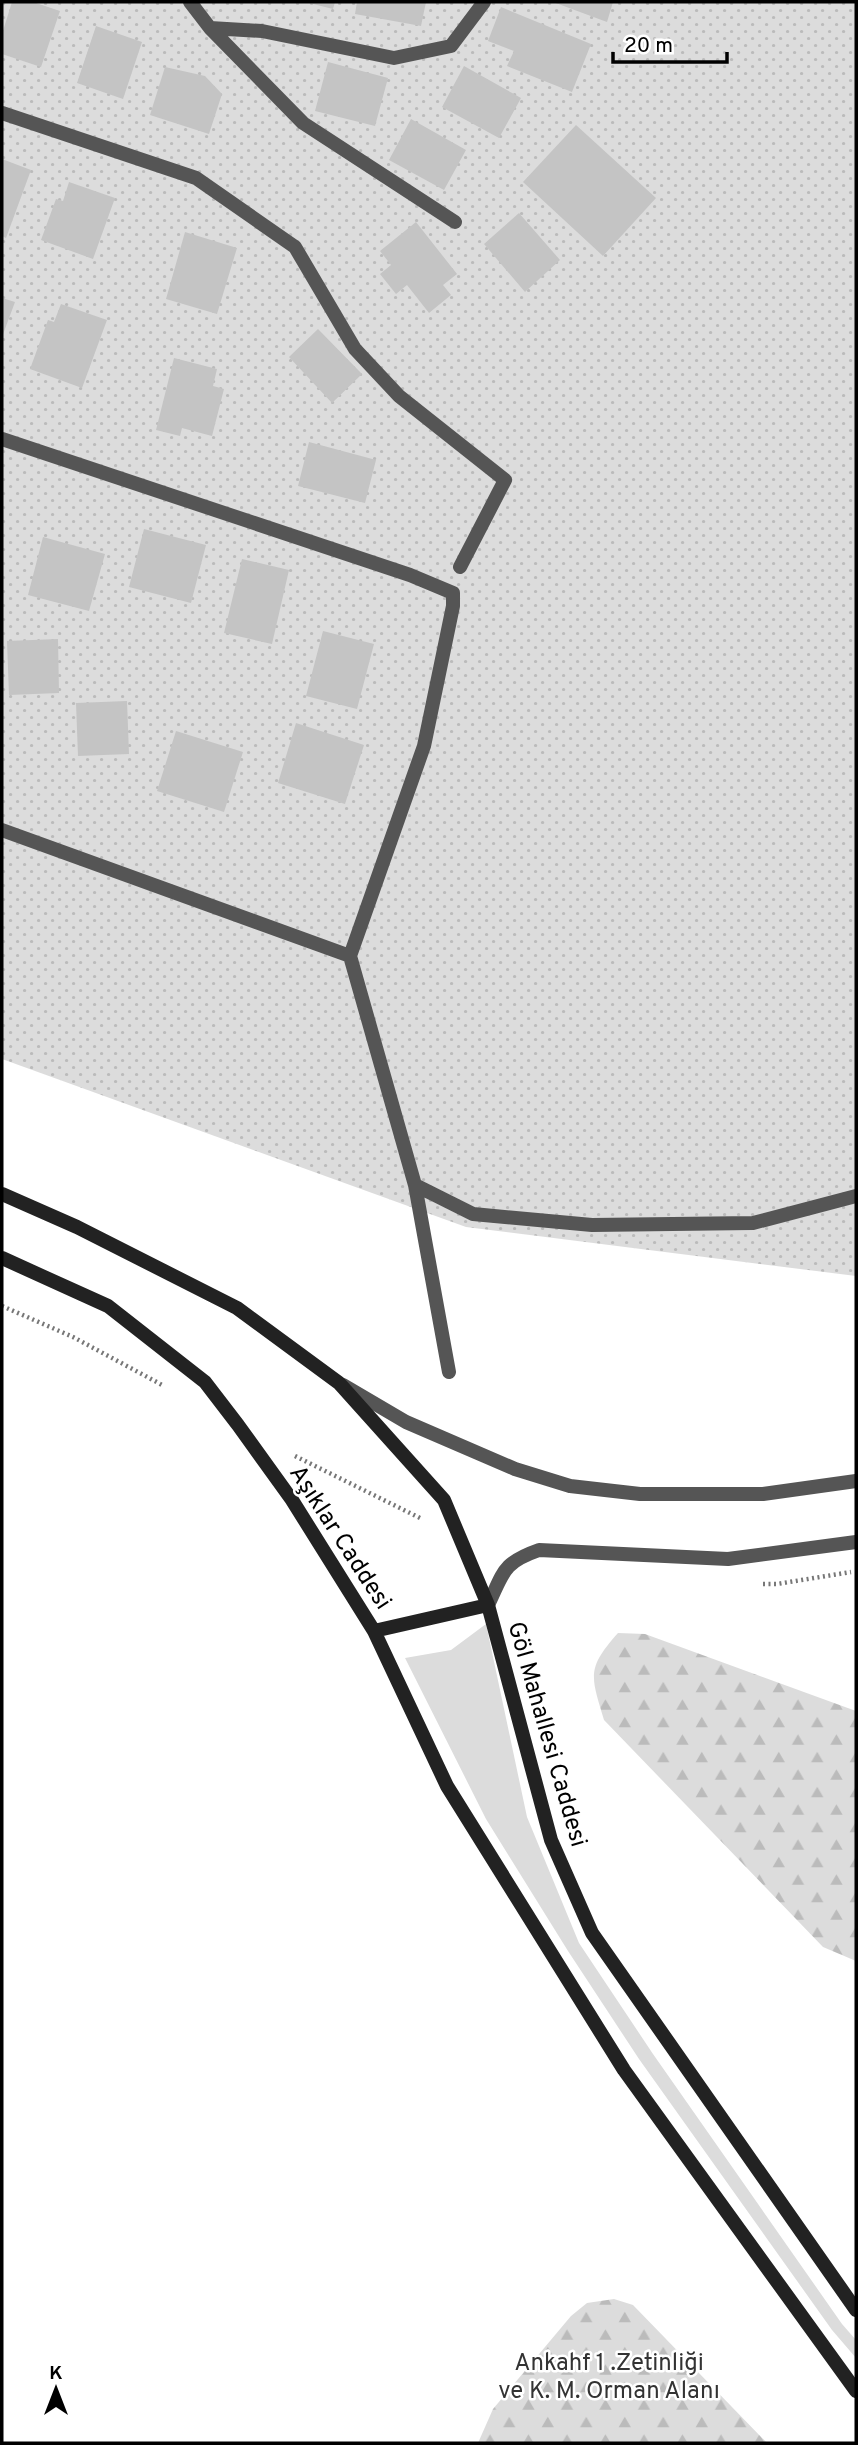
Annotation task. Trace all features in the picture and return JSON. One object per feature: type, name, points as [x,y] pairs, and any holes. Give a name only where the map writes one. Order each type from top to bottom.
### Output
[{"type":"main road","points":[[2,1194],[77,1227],[237,1308],[340,1383]]},
{"type":"main road","name":"Aşıklar Caddesi","points":[[2,1258],[107,1306],[205,1382],[292,1500],[374,1632],[488,1605]]},
{"type":"main road","name":"Göl Mahallesi Caddesi","points":[[340,1383],[444,1500],[488,1605],[551,1840],[592,1933],[856,2310]]},
{"type":"main road","points":[[374,1632],[447,1786],[624,2070],[856,2391]]},
{"type":"street","points":[[190,2],[210,28],[303,123],[455,222]]},
{"type":"street","points":[[210,28],[262,31],[394,58],[451,46],[484,2]]},
{"type":"street","points":[[2,113],[196,178],[295,247],[355,349],[399,396],[505,480],[460,567]]},
{"type":"street","points":[[2,439],[410,575],[453,593],[453,606],[424,746],[350,956],[415,1185],[449,1371]]},
{"type":"street","points":[[2,830],[350,956]]},
{"type":"street","points":[[415,1185],[474,1214],[592,1225],[753,1223],[856,1196]]},
{"type":"street","points":[[340,1383],[406,1422],[515,1469],[570,1486],[640,1494],[763,1494],[856,1481]]},
{"type":"street","points":[[488,1605],[508,1565],[521,1556],[539,1550],[728,1559],[856,1542]]},
{"type":"green space","points":[[2,2],[856,2],[856,1276],[466,1227],[2,1059]]},
{"type":"green space","points":[[486,1624],[527,1817],[579,1943],[653,2054],[842,2324],[856,2340],[856,2358],[832,2330],[639,2059],[568,1951],[486,1819],[405,1658],[451,1650]]},
{"type":"green space","points":[[618,1633],[645,1634],[856,1711],[856,1961],[823,1947],[604,1720],[594,1674],[600,1656]]},
{"type":"green space","name":"Ankahf 1 .Zetinliği ve K. M. Orman Alanı","points":[[614,2299],[633,2305],[767,2443],[478,2443],[493,2409],[571,2316],[587,2303]]},
{"type":"building","points":[[12,2],[33,2],[60,11],[41,67],[2,54],[2,34]]},
{"type":"building","points":[[305,2],[335,2],[333,9]]},
{"type":"building","points":[[357,2],[426,2],[421,26],[355,14]]},
{"type":"building","points":[[553,2],[613,2],[607,22]]},
{"type":"building","points":[[501,7],[591,44],[572,92],[507,66],[514,51],[488,41]]},
{"type":"building","points":[[96,26],[142,42],[123,99],[77,83]]},
{"type":"building","points":[[328,62],[388,78],[375,126],[315,111]]},
{"type":"building","points":[[464,66],[521,98],[499,138],[442,107]]},
{"type":"building","points":[[165,67],[205,76],[222,94],[209,134],[150,115]]},
{"type":"building","points":[[411,119],[466,150],[444,190],[389,160]]},
{"type":"building","points":[[576,125],[656,198],[603,256],[523,182]]},
{"type":"building","points":[[2,159],[31,170],[6,238],[2,236]]},
{"type":"building","points":[[69,182],[115,198],[93,259],[41,240],[56,199],[63,201]]},
{"type":"building","points":[[519,213],[560,260],[525,292],[484,244]]},
{"type":"building","points":[[416,222],[457,274],[443,285],[451,295],[429,313],[407,285],[396,294],[380,274],[391,265],[380,251]]},
{"type":"building","points":[[185,232],[237,248],[217,314],[166,299]]},
{"type":"building","points":[[2,298],[15,302],[2,337]]},
{"type":"building","points":[[61,304],[107,320],[82,388],[30,369],[48,320],[54,322]]},
{"type":"building","points":[[318,329],[362,374],[332,403],[289,357]]},
{"type":"building","points":[[174,358],[217,369],[213,386],[224,389],[212,436],[182,428],[180,436],[156,430]]},
{"type":"building","points":[[309,442],[376,460],[365,503],[298,486]]},
{"type":"building","points":[[144,529],[206,545],[191,603],[129,587]]},
{"type":"building","points":[[43,537],[105,554],[89,611],[28,595]]},
{"type":"building","points":[[242,559],[289,570],[272,644],[224,633]]},
{"type":"building","points":[[323,631],[374,644],[357,709],[306,696]]},
{"type":"building","points":[[58,639],[59,693],[9,695],[7,641]]},
{"type":"building","points":[[127,701],[129,754],[78,756],[76,703]]},
{"type":"building","points":[[296,723],[364,745],[345,804],[278,783]]},
{"type":"building","points":[[176,731],[243,752],[224,812],[157,791]]}]
